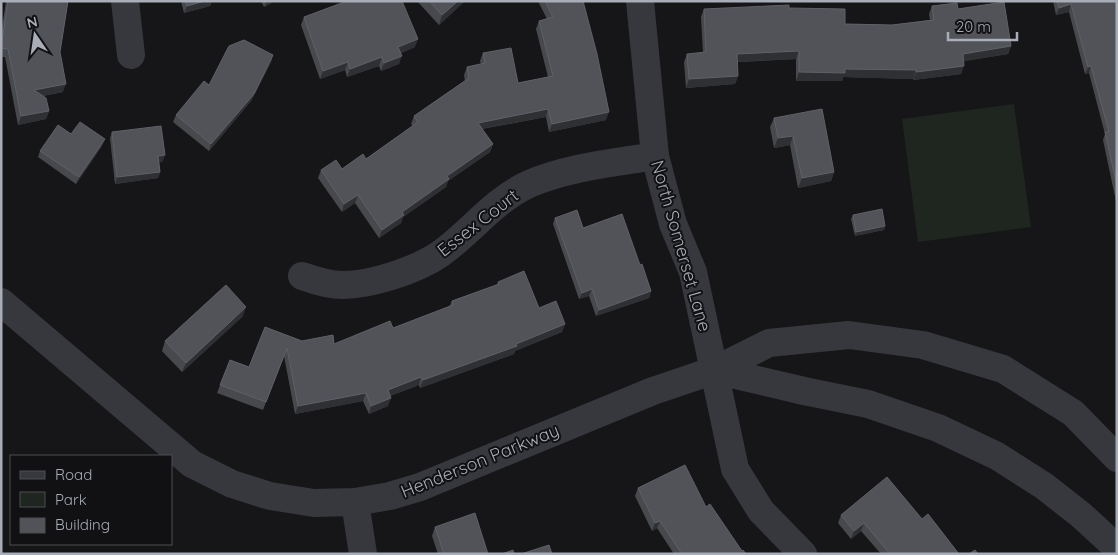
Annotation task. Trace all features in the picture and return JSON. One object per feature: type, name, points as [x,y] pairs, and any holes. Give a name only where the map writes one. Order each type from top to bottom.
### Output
[{"type":"street","points":[[125,1],[131,55]]},
{"type":"street","name":"North Somerset Lane","points":[[640,1],[655,156],[673,224],[693,272],[735,469],[761,511],[803,554]]},
{"type":"street","name":"Essex Court","points":[[302,276],[322,283],[344,285],[395,276],[439,254],[499,203],[528,184],[559,173],[655,156]]},
{"type":"street","name":"Henderson Parkway","points":[[1,302],[192,464],[232,484],[270,496],[314,503],[356,502],[390,496],[420,487],[653,390],[715,370],[769,344],[849,335],[923,345],[1003,369],[1073,413],[1117,458]]},
{"type":"street","points":[[715,370],[868,404],[938,428],[997,456],[1044,486],[1117,548]]},
{"type":"street","points":[[356,502],[363,554]]},
{"type":"green space","points":[[1014,104],[1031,227],[918,242],[902,119]]},
{"type":"building","points":[[8,1],[68,1],[60,52],[66,84],[34,90],[46,98],[49,111],[21,116],[8,49],[1,48]]},
{"type":"building","points":[[185,1],[205,1],[187,6]]},
{"type":"building","points":[[347,1],[402,1],[418,39],[398,47],[402,56],[384,63],[382,57],[350,69],[348,62],[323,71],[304,17]]},
{"type":"building","points":[[429,1],[458,1],[442,15]]},
{"type":"building","points":[[545,1],[583,1],[597,54],[609,112],[552,124],[548,109],[478,123],[493,144],[447,176],[449,179],[402,212],[404,215],[382,230],[358,195],[344,204],[321,170],[336,160],[342,169],[363,154],[366,159],[418,122],[414,116],[469,78],[467,67],[485,63],[483,53],[511,48],[518,83],[553,76],[539,21],[553,17]]},
{"type":"building","points":[[1057,1],[1117,1],[1117,186],[1105,132],[1109,132],[1091,66],[1088,67],[1071,4],[1059,8]]},
{"type":"building","points":[[1004,2],[1011,46],[963,54],[964,66],[916,72],[916,70],[845,69],[845,73],[799,72],[799,51],[737,54],[738,76],[689,79],[687,54],[706,52],[704,9],[789,5],[789,8],[845,9],[845,24],[892,25],[934,20],[932,6],[957,3],[958,9]]},
{"type":"building","points":[[244,40],[273,55],[254,94],[211,144],[176,115],[204,81],[209,85],[229,46]]},
{"type":"building","points":[[822,109],[834,172],[802,178],[793,136],[778,138],[774,118]]},
{"type":"building","points":[[80,122],[105,139],[79,177],[40,151],[58,125],[71,134]]},
{"type":"building","points":[[161,126],[165,155],[158,156],[160,172],[117,177],[112,132]]},
{"type":"building","points":[[882,209],[885,226],[856,232],[853,215]]},
{"type":"building","points":[[577,210],[583,228],[622,214],[651,291],[599,310],[592,289],[582,293],[555,218]]},
{"type":"building","points":[[524,271],[539,308],[556,301],[565,324],[516,344],[517,346],[423,380],[421,377],[388,390],[391,398],[371,406],[366,393],[298,406],[287,348],[266,402],[220,385],[230,360],[249,367],[265,327],[302,341],[333,335],[334,344],[390,321],[393,328],[453,305],[452,301],[499,284],[498,282]]},
{"type":"building","points":[[226,285],[246,307],[186,363],[165,341]]},
{"type":"building","points":[[685,465],[706,507],[710,504],[746,554],[682,554],[660,521],[655,523],[638,488]]},
{"type":"building","points":[[887,477],[922,519],[928,514],[959,554],[890,554],[864,523],[854,531],[841,515]]},
{"type":"building","points":[[475,513],[488,554],[444,554],[435,527]]},
{"type":"building","points":[[549,545],[552,554],[521,554]]},
{"type":"building","points":[[513,550],[514,554],[502,554]]},
{"type":"building","points":[[975,550],[978,554],[969,554]]}]
